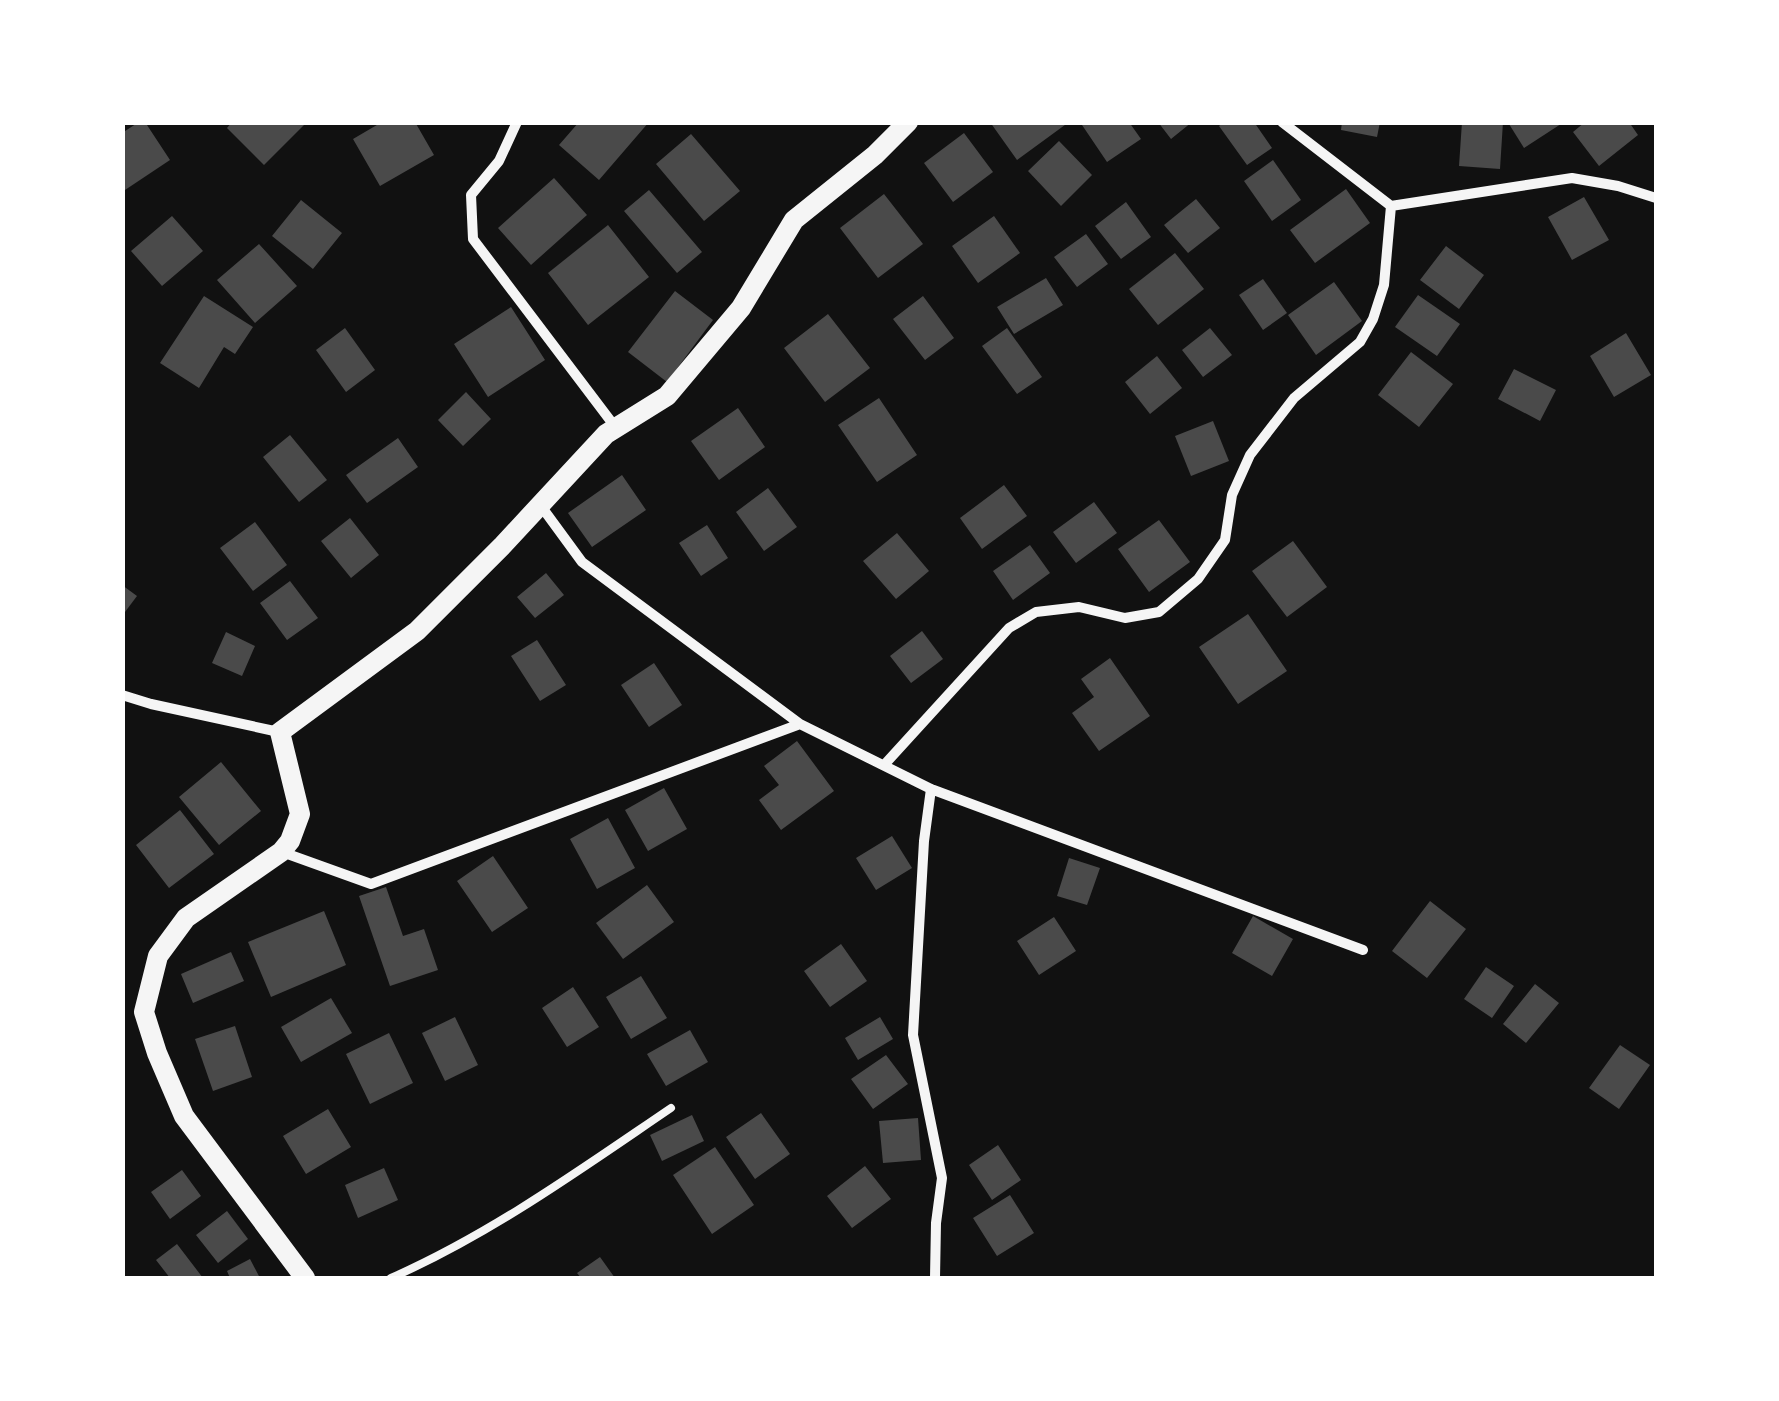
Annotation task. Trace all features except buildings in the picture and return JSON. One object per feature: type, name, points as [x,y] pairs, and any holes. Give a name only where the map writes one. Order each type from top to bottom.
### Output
[{"type":"main road","points":[[305,1278],[184,1116],[144,1012],[158,956],[186,918],[281,852],[290,841],[300,814],[280,732],[417,630],[606,434],[667,396],[741,308],[794,220],[876,155],[908,122]]},
{"type":"street","points":[[517,122],[499,162],[470,195],[473,239],[616,428]]},
{"type":"street","points":[[1282,122],[1391,206],[1572,178],[1656,198]]},
{"type":"street","points":[[884,765],[1009,628],[1036,612],[1079,607],[1125,618],[1158,612],[1198,578],[1225,540],[1232,496],[1250,455],[1294,398],[1360,342],[1373,319],[1384,285],[1391,206]]},
{"type":"street","points":[[540,505],[582,562],[800,724],[931,789],[1364,950]]},
{"type":"street","points":[[122,695],[280,732]]},
{"type":"street","points":[[281,852],[372,884],[800,724]]},
{"type":"street","points":[[931,789],[912,1035],[942,1178],[935,1278]]},
{"type":"lane","points":[[391,1278],[426,1263],[546,1192],[671,1108]]}]
